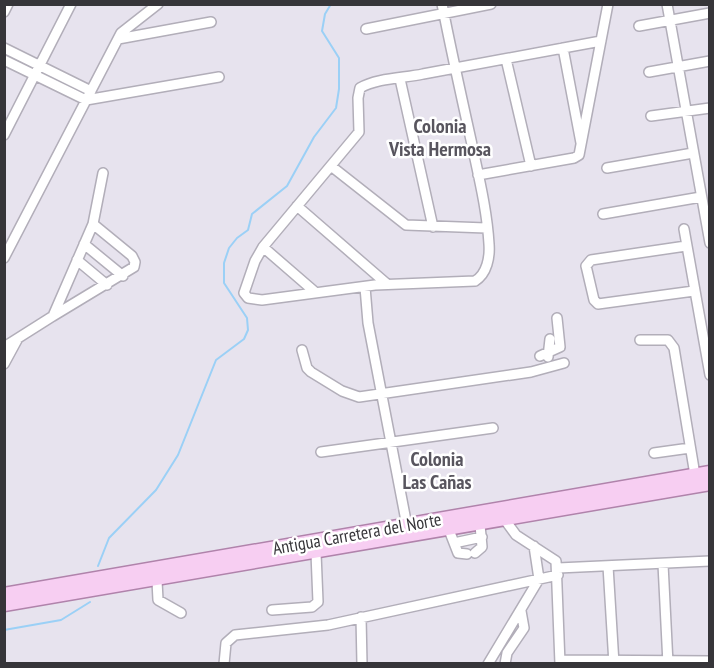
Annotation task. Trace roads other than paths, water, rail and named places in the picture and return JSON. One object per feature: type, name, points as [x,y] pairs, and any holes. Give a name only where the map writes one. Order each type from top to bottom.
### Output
[{"type":"main road","name":"Antigua Carretera del Norte","points":[[4,594],[710,472]]},
{"type":"main road","name":"Antigua Carretera del Norte","points":[[4,605],[449,530],[481,531],[505,520],[710,484]]},
{"type":"street","points":[[4,12],[8,4]]},
{"type":"street","points":[[4,135],[71,4]]},
{"type":"street","points":[[4,258],[118,39],[129,25],[158,4]]},
{"type":"street","points":[[442,4],[455,68],[478,175],[486,228],[488,259],[485,270],[475,281],[387,284],[262,300],[248,298],[244,293],[255,261],[263,247],[359,132],[360,88],[455,68],[601,41]]},
{"type":"street","points":[[366,29],[491,4]]},
{"type":"street","points":[[478,175],[574,158],[582,148],[608,4]]},
{"type":"street","points":[[667,4],[710,243]]},
{"type":"street","points":[[639,26],[710,13]]},
{"type":"street","points":[[118,39],[211,22]]},
{"type":"street","points":[[4,48],[40,66],[88,96]]},
{"type":"street","points":[[563,48],[582,148]]},
{"type":"street","points":[[506,59],[531,166]]},
{"type":"street","points":[[4,60],[88,96],[219,77]]},
{"type":"street","points":[[649,72],[710,61]]},
{"type":"street","points":[[400,79],[433,227]]},
{"type":"street","points":[[651,116],[710,108]]},
{"type":"street","points":[[607,168],[693,153]]},
{"type":"street","points":[[331,166],[406,225],[486,228]]},
{"type":"street","points":[[54,316],[93,224],[103,172]]},
{"type":"street","points":[[603,214],[701,197]]},
{"type":"street","points":[[297,206],[387,284]]},
{"type":"street","points":[[4,348],[123,276],[134,267],[135,259],[93,224]]},
{"type":"street","points":[[684,229],[710,375]]},
{"type":"street","points":[[84,244],[123,276]]},
{"type":"street","points":[[686,246],[591,260],[586,266],[594,300],[598,304],[694,291]]},
{"type":"street","points":[[263,247],[315,292]]},
{"type":"street","points":[[76,260],[107,285]]},
{"type":"street","points":[[365,287],[368,323],[407,526]]},
{"type":"street","points":[[544,354],[560,347],[557,318]]},
{"type":"street","points":[[4,364],[17,339]]},
{"type":"street","points":[[547,368],[544,354],[550,339]]},
{"type":"street","points":[[640,340],[668,339],[674,348],[695,475]]},
{"type":"street","points":[[302,350],[307,368],[342,391],[359,397],[547,368],[564,363]]},
{"type":"street","points":[[321,452],[493,428]]},
{"type":"street","points":[[654,453],[690,448]]},
{"type":"street","points":[[505,520],[512,531],[553,557],[558,571],[560,662],[710,661]]},
{"type":"street","points":[[449,530],[454,543],[458,553],[471,554],[482,547],[481,531],[454,543]]},
{"type":"street","points":[[488,663],[539,579],[534,546]]},
{"type":"street","points":[[272,610],[312,607],[318,602],[316,553]]},
{"type":"street","points":[[224,663],[226,643],[236,635],[328,625],[539,579],[558,571],[710,561]]},
{"type":"street","points":[[663,564],[668,662]]},
{"type":"street","points":[[608,566],[614,662]]},
{"type":"street","points":[[157,581],[158,600],[180,613]]},
{"type":"street","points":[[505,663],[507,653],[524,628],[521,611]]},
{"type":"street","points":[[361,617],[362,663]]},
{"type":"waterway","points":[[98,566],[109,538],[156,490],[178,455],[216,360],[244,339],[248,330],[247,318],[224,283],[224,263],[229,248],[248,230],[252,214],[287,186],[314,137],[336,108],[339,89],[339,58],[322,31],[325,14],[331,4]]},
{"type":"waterway","points":[[4,630],[61,620],[90,602]]},
{"type":"district","name":"Colonia Vista Hermosa","points":[[440,138]]},
{"type":"district","name":"Colonia Las Cañas","points":[[437,470]]}]
